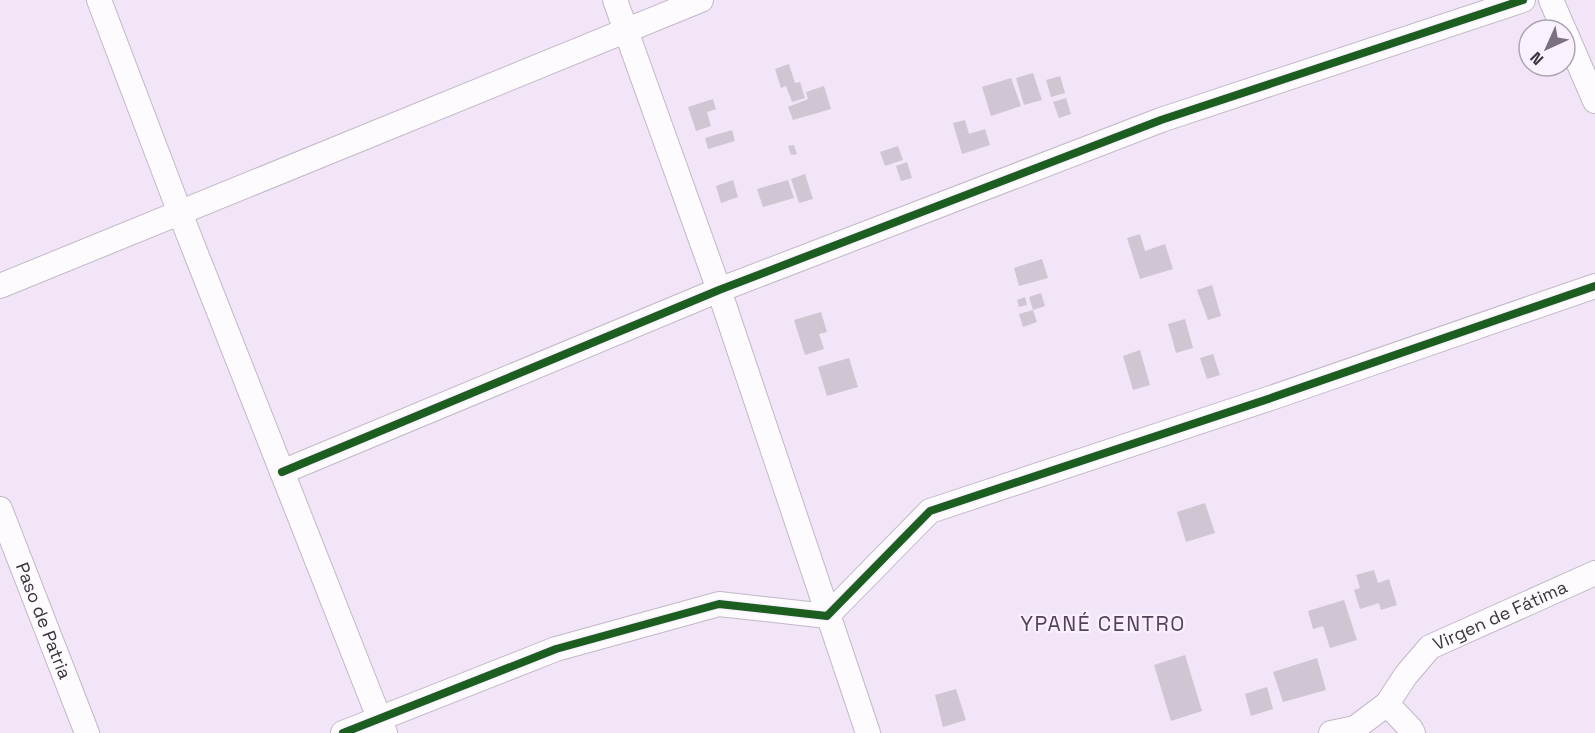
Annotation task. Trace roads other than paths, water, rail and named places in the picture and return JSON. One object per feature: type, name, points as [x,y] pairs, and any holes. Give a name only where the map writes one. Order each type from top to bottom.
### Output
[{"type":"street","points":[[99,0],[180,213],[382,726]]},
{"type":"street","points":[[615,0],[719,290],[868,733]]},
{"type":"street","points":[[0,286],[701,0]]},
{"type":"street","points":[[282,472],[719,290],[1161,120],[1523,0]]},
{"type":"street","points":[[1551,0],[1559,18]]},
{"type":"street","points":[[1577,60],[1595,101]]},
{"type":"street","points":[[827,616],[930,511],[1259,402],[1595,286]]},
{"type":"street","name":"Paso de Patria","points":[[0,509],[87,733]]},
{"type":"street","name":"Virgen de Fátima","points":[[1331,733],[1355,728],[1387,704],[1406,675],[1430,647],[1595,573]]},
{"type":"street","points":[[343,733],[382,726],[556,649],[719,604],[827,616]]},
{"type":"street","points":[[1387,704],[1413,733]]},
{"type":"district","name":"YPANÉ CENTRO","points":[[1103,624]]}]
